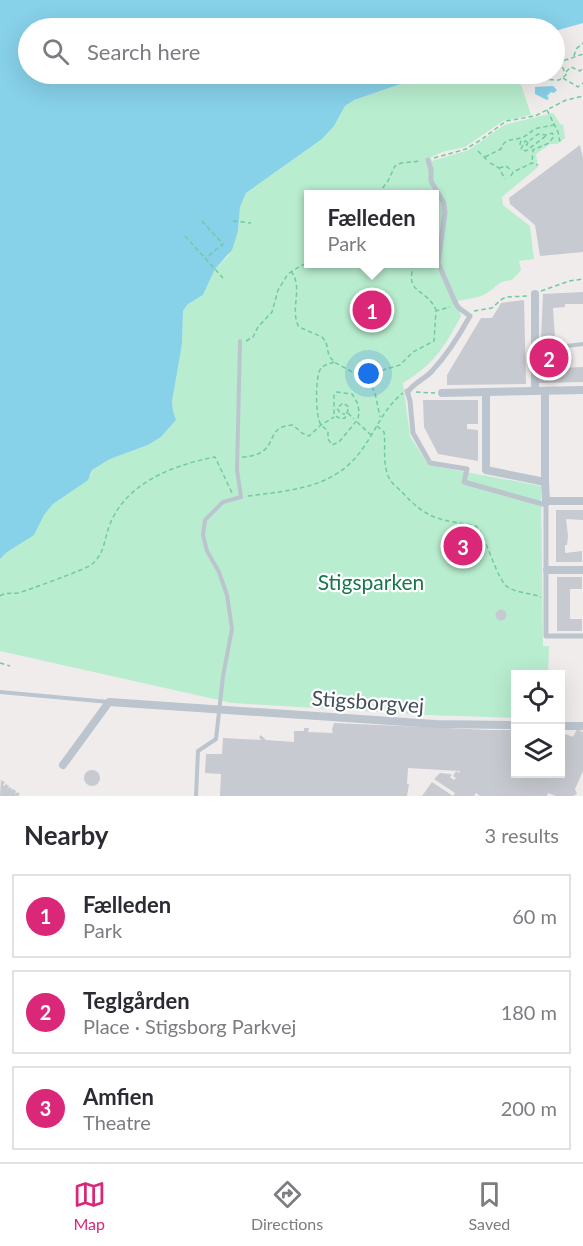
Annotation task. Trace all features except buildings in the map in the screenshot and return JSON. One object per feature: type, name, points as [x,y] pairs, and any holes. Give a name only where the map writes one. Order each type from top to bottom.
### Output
[{"type":"street","points":[[428,160],[431,181],[436,190]]},
{"type":"street","points":[[439,195],[444,203],[445,213],[439,253]]},
{"type":"street","points":[[439,262],[456,304],[459,309],[470,316],[451,349],[427,377],[407,391],[413,433],[430,463],[466,469],[464,482],[546,503],[583,501]]},
{"type":"street","points":[[534,294],[536,392]]},
{"type":"street","points":[[442,393],[583,390]]},
{"type":"street","points":[[545,391],[546,636],[583,636]]},
{"type":"street","points":[[486,393],[486,470],[545,482]]},
{"type":"street","points":[[547,570],[583,570]]},
{"type":"street","points":[[63,765],[109,702]]},
{"type":"street","name":"Stigsborgvej","points":[[109,702],[435,724],[511,725]]},
{"type":"street","points":[[565,726],[583,726]]},
{"type":"lane","points":[[196,796],[198,752],[216,739],[232,629],[227,594],[219,572],[207,551],[203,535],[205,520],[223,502],[241,497],[237,458],[240,341]]},
{"type":"lane","points":[[535,343],[567,346],[583,344]]},
{"type":"lane","points":[[0,692],[109,702]]},
{"type":"path","points":[[573,58],[576,50],[583,43]]},
{"type":"path","points":[[565,60],[583,54]]},
{"type":"path","points":[[565,76],[565,72],[571,67],[580,71],[583,68]]},
{"type":"path","points":[[565,78],[578,87],[583,83]]},
{"type":"path","points":[[382,190],[393,168],[397,165],[428,160],[466,149],[506,121],[535,116],[566,100],[583,96]]},
{"type":"path","points":[[547,111],[558,132],[560,142]]},
{"type":"path","points":[[485,157],[501,150],[502,145],[509,139],[521,138],[533,130],[554,126],[557,123]]},
{"type":"path","points":[[540,134],[542,127]]},
{"type":"path","points":[[532,163],[534,150],[550,142],[554,137],[552,133],[526,151],[522,150],[527,142],[540,134],[547,135]]},
{"type":"path","points":[[520,145],[521,138]]},
{"type":"path","points":[[527,142],[540,140],[550,142]]},
{"type":"path","points":[[527,142],[529,148]]},
{"type":"path","points":[[478,151],[499,168],[505,179]]},
{"type":"path","points":[[511,176],[513,172],[532,163],[538,165]]},
{"type":"path","points":[[499,168],[506,166],[513,172]]},
{"type":"path","points":[[202,220],[223,244],[206,259]]},
{"type":"path","points":[[233,221],[251,223]]},
{"type":"path","points":[[185,236],[223,278]]},
{"type":"path","points":[[240,341],[246,341],[254,336],[258,327],[268,318],[278,290],[291,271],[304,265]]},
{"type":"path","points":[[370,382],[383,370],[400,365],[412,352],[434,341],[436,311],[429,298],[412,284],[410,278],[413,268]]},
{"type":"path","points":[[291,271],[298,285],[296,322],[304,330],[322,337],[334,362],[370,382],[381,418]]},
{"type":"path","points":[[468,315],[492,308],[507,297],[534,294],[569,281],[583,279]]},
{"type":"path","points":[[436,311],[456,304]]},
{"type":"path","points":[[334,362],[320,369],[316,381],[316,406],[321,424],[328,431],[329,443],[332,445],[336,444],[358,419],[358,403],[352,394],[336,393],[333,412],[335,417]]},
{"type":"path","points":[[241,497],[287,491],[324,482],[347,468],[371,435],[390,403],[407,391],[442,393]]},
{"type":"path","points":[[237,458],[261,454],[268,449],[278,428],[283,426],[293,425],[309,436],[321,424],[335,417],[345,418],[346,413],[354,419]]},
{"type":"path","points":[[357,422],[371,435]]},
{"type":"path","points":[[376,426],[384,432],[386,442],[384,454],[389,478],[409,500],[421,511],[434,518],[476,526],[489,547],[501,580],[507,588],[546,598]]},
{"type":"path","points":[[0,596],[19,593],[89,567],[101,555],[109,525],[119,506],[137,489],[164,471],[214,457],[234,498]]},
{"type":"path","points":[[0,663],[10,666]]},
{"type":"green space","name":"Stigsparken","points":[[401,84],[520,84],[522,87],[531,115],[503,121],[465,147],[442,152],[430,158],[432,161],[469,150],[504,125],[553,113],[561,125],[563,124],[565,138],[557,144],[550,144],[536,154],[538,167],[502,197],[503,205],[530,226],[534,259],[519,261],[521,270],[512,280],[500,283],[481,296],[458,301],[461,316],[443,346],[423,369],[403,383],[410,436],[428,465],[541,486],[543,646],[549,646],[548,670],[511,670],[511,718],[427,715],[232,703],[0,651],[0,559],[33,535],[53,504],[91,475],[92,470],[110,459],[148,445],[161,437],[176,420],[172,402],[182,344],[183,311],[188,304],[203,295],[215,269],[228,256],[238,231],[240,207],[246,193],[322,139],[334,126],[345,106],[354,100]]},
{"type":"water","points":[[0,0],[583,0],[583,23],[565,28],[565,18],[18,18],[18,84],[401,84],[354,100],[345,106],[334,126],[322,139],[246,193],[240,207],[238,231],[232,250],[215,269],[203,295],[188,304],[183,311],[182,344],[172,402],[176,420],[161,437],[148,445],[110,459],[92,470],[88,480],[53,504],[44,515],[34,535],[0,559]]},
{"type":"water","points":[[553,86],[557,90],[547,96],[549,98],[547,100],[535,94],[535,87]]},
{"type":"place","name":"Fælleden","points":[[372,310]]},
{"type":"place","name":"Teglgården","points":[[549,358]]},
{"type":"place","name":"Amfien","points":[[463,546]]}]
